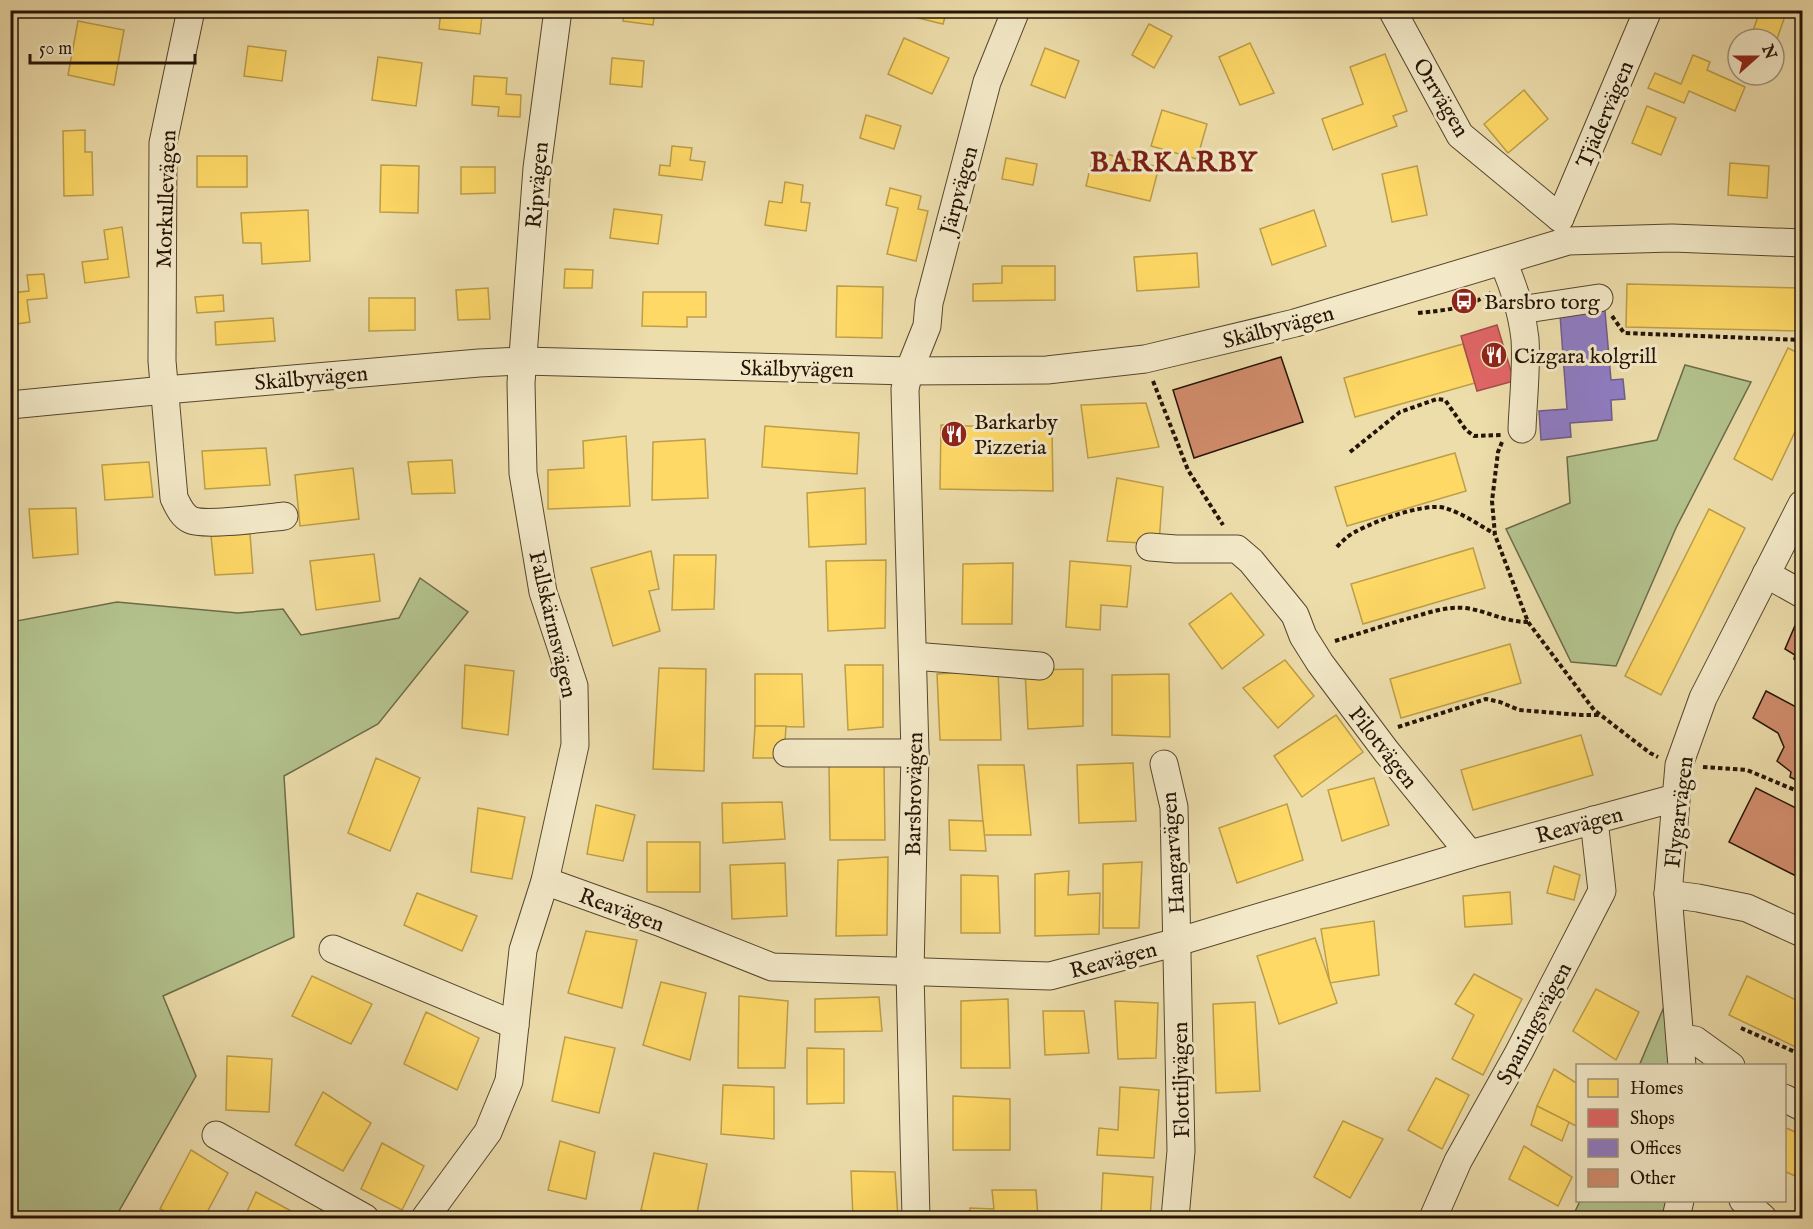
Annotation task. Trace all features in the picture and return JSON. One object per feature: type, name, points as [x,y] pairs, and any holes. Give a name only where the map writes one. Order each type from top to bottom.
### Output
[{"type":"street","name":"Morkullevägen","points":[[191,10],[163,143],[162,361],[174,498],[181,512],[190,520],[205,522],[284,516]]},
{"type":"street","name":"Ripvägen","points":[[523,361],[537,168],[558,10]]},
{"type":"street","name":"Järpvägen","points":[[909,371],[927,326],[929,303],[987,82],[1016,10]]},
{"type":"street","name":"Orrvägen","points":[[1392,10],[1460,135],[1564,230]]},
{"type":"street","name":"Tjädervägen","points":[[1564,230],[1648,10]]},
{"type":"street","name":"Skälbyvägen","points":[[10,405],[523,361],[909,371],[1047,370],[1145,359],[1295,323],[1503,262],[1564,230],[1672,238],[1803,243]]},
{"type":"street","points":[[1503,262],[1520,310],[1525,340],[1522,429]]},
{"type":"street","points":[[1520,310],[1599,298]]},
{"type":"street","name":"Fallskärmsvägen","points":[[425,1218],[488,1132],[509,1081],[523,950],[545,882],[575,745],[574,686],[543,592],[523,473],[521,383],[523,361]]},
{"type":"street","name":"Barsbrovägen","points":[[909,371],[904,389],[915,753],[910,972],[916,1218]]},
{"type":"street","name":"Flygarvägen","points":[[1682,1064],[1668,894],[1679,765],[1703,698],[1803,504]]},
{"type":"street","points":[[1150,547],[1237,549]]},
{"type":"street","name":"Pilotvägen","points":[[1237,549],[1251,561],[1295,615],[1306,641],[1320,663],[1377,739],[1470,854]]},
{"type":"street","points":[[1766,574],[1803,594]]},
{"type":"street","points":[[913,656],[1040,666]]},
{"type":"street","points":[[788,753],[915,753]]},
{"type":"street","name":"Hangarvägen","points":[[1164,764],[1174,807],[1177,942]]},
{"type":"street","name":"Reavägen","points":[[545,882],[659,922],[772,967],[1050,976],[1177,942],[1470,854],[1676,798]]},
{"type":"street","name":"Spaningsvägen","points":[[1433,1218],[1458,1161],[1519,1052],[1602,891],[1594,820]]},
{"type":"street","points":[[1668,894],[1747,908],[1803,933]]},
{"type":"street","name":"Flottiljvägen","points":[[1175,1218],[1181,1151],[1177,942]]},
{"type":"street","points":[[333,949],[514,1025]]},
{"type":"street","points":[[1680,1038],[1695,1040],[1730,1064]]},
{"type":"street","points":[[1786,1098],[1803,1107]]},
{"type":"street","points":[[216,1135],[365,1218]]},
{"type":"street","points":[[1676,1218],[1680,1202]]},
{"type":"street","points":[[1745,1202],[1762,1218]]},
{"type":"path","points":[[1599,298],[1624,333],[1803,340]]},
{"type":"path","points":[[1145,359],[1188,470],[1237,549]]},
{"type":"path","points":[[1350,452],[1400,412],[1437,399],[1445,400],[1466,429],[1474,436],[1505,435],[1498,452],[1492,501],[1495,535],[1528,622],[1594,710],[1650,753],[1679,765],[1747,770],[1803,794]]},
{"type":"path","points":[[1337,547],[1346,537],[1362,529],[1390,517],[1425,507],[1443,507],[1458,513],[1495,535]]},
{"type":"path","points":[[1306,641],[1449,609],[1464,608],[1516,622],[1528,622]]},
{"type":"path","points":[[1377,739],[1395,728],[1486,699],[1519,710],[1601,715]]},
{"type":"path","points":[[1741,1028],[1803,1055]]},
{"type":"green space","points":[[1685,365],[1751,382],[1676,528],[1616,666],[1571,662],[1506,529],[1570,503],[1567,457],[1657,440]]},
{"type":"green space","points":[[420,578],[468,612],[378,724],[284,776],[294,937],[163,996],[196,1076],[115,1218],[11,1218],[11,622],[117,602],[238,613],[283,609],[301,635],[399,618]]},
{"type":"green space","points":[[1666,1002],[1670,1064],[1640,1064]]},
{"type":"green space","points":[[1580,1202],[1668,1202],[1666,1218],[1572,1218]]},
{"type":"building: Homes","points":[[441,10],[473,10],[472,14],[482,15],[480,34],[439,29]]},
{"type":"building: Homes","points":[[624,10],[655,10],[653,25],[623,21]]},
{"type":"building: Homes","points":[[920,10],[947,10],[943,24],[918,18]]},
{"type":"building: Homes","points":[[1760,10],[1780,10],[1786,13],[1781,27],[1754,27]]},
{"type":"building: Homes","points":[[78,21],[124,30],[114,85],[68,75]]},
{"type":"building: Homes","points":[[1149,24],[1172,36],[1154,68],[1132,55]]},
{"type":"building: Homes","points":[[904,38],[949,58],[932,94],[888,74]]},
{"type":"building: Homes","points":[[1250,43],[1274,93],[1240,105],[1219,57]]},
{"type":"building: Homes","points":[[248,46],[286,51],[282,81],[244,76]]},
{"type":"building: Homes","points":[[1045,48],[1079,61],[1065,98],[1031,85]]},
{"type":"building: Homes","points":[[1385,54],[1407,111],[1393,116],[1397,126],[1333,150],[1322,119],[1363,104],[1350,67]]},
{"type":"building: Homes","points":[[1693,55],[1710,62],[1707,70],[1726,78],[1726,87],[1745,87],[1735,111],[1689,91],[1684,103],[1648,88],[1655,73],[1681,84]]},
{"type":"building: Homes","points":[[378,57],[422,63],[416,106],[372,100]]},
{"type":"building: Homes","points":[[612,58],[644,61],[642,87],[610,84]]},
{"type":"building: Homes","points":[[474,76],[507,78],[506,94],[521,95],[520,117],[498,116],[499,107],[472,105]]},
{"type":"building: Homes","points":[[1524,90],[1548,119],[1508,153],[1484,124]]},
{"type":"building: Homes","points":[[1647,106],[1676,118],[1661,155],[1632,143]]},
{"type":"building: Homes","points":[[1162,110],[1207,124],[1197,159],[1151,146]]},
{"type":"building: Homes","points":[[866,115],[901,126],[894,149],[860,138]]},
{"type":"building: Homes","points":[[85,130],[85,152],[92,152],[93,195],[64,196],[63,131]]},
{"type":"building: Homes","points":[[672,146],[692,148],[690,160],[705,162],[702,180],[659,175],[660,165],[670,166]]},
{"type":"building: Homes","points":[[1094,151],[1159,167],[1150,201],[1086,186]]},
{"type":"building: Homes","points":[[197,156],[247,156],[247,187],[197,187]]},
{"type":"building: Homes","points":[[1006,158],[1037,164],[1033,185],[1002,179]]},
{"type":"building: Homes","points":[[1730,163],[1769,166],[1767,198],[1728,195]]},
{"type":"building: Homes","points":[[381,165],[419,166],[418,213],[380,212]]},
{"type":"building: Homes","points":[[1417,166],[1427,215],[1392,222],[1382,174]]},
{"type":"building: Homes","points":[[461,167],[495,167],[495,193],[461,194]]},
{"type":"building: Homes","points":[[785,182],[803,185],[801,202],[810,203],[806,231],[765,225],[769,201],[782,203]]},
{"type":"building: Homes","points":[[890,188],[921,196],[918,209],[928,211],[916,261],[887,254],[898,208],[886,205]]},
{"type":"building: Homes","points":[[614,209],[662,215],[658,244],[610,238]]},
{"type":"building: Homes","points":[[308,210],[310,261],[262,264],[261,243],[243,243],[241,213]]},
{"type":"building: Homes","points":[[1314,210],[1326,246],[1272,265],[1260,229]]},
{"type":"building: Homes","points":[[122,227],[129,277],[85,283],[82,262],[108,259],[104,230]]},
{"type":"building: Homes","points":[[1197,253],[1199,287],[1137,291],[1134,257]]},
{"type":"building: Homes","points":[[1002,266],[1055,266],[1055,300],[973,301],[973,284],[1002,283]]},
{"type":"building: Homes","points":[[565,269],[593,270],[592,288],[564,288]]},
{"type":"building: Homes","points":[[44,274],[47,298],[27,300],[30,322],[10,325],[10,293],[29,291],[27,275]]},
{"type":"building: Homes","points":[[1627,284],[1802,288],[1802,331],[1626,327]]},
{"type":"building: Homes","points":[[837,286],[883,287],[882,338],[836,337]]},
{"type":"building: Homes","points":[[488,288],[490,319],[458,320],[456,290]]},
{"type":"building: Homes","points":[[643,292],[706,292],[706,317],[687,317],[687,327],[642,326]]},
{"type":"building: Homes","points":[[223,295],[224,311],[197,313],[195,297]]},
{"type":"building: Homes","points":[[369,298],[415,298],[415,330],[369,331]]},
{"type":"building: Homes","points":[[273,318],[275,341],[216,345],[215,322]]},
{"type":"building: Homes","points":[[1463,344],[1475,383],[1355,417],[1344,378]]},
{"type":"building: Homes","points":[[1788,348],[1802,355],[1802,417],[1772,480],[1734,459]]},
{"type":"building: Homes","points":[[1146,403],[1159,447],[1088,458],[1081,405]]},
{"type":"building: Homes","points":[[941,425],[1052,429],[1053,491],[940,489]]},
{"type":"building: Homes","points":[[765,426],[859,433],[857,474],[762,467]]},
{"type":"building: Homes","points":[[626,436],[630,506],[548,509],[548,470],[584,468],[583,441]]},
{"type":"building: Homes","points":[[705,439],[708,498],[652,500],[653,442]]},
{"type":"building: Homes","points":[[266,448],[270,485],[205,489],[202,451]]},
{"type":"building: Homes","points":[[1455,453],[1466,491],[1347,526],[1335,487]]},
{"type":"building: Homes","points":[[452,460],[455,493],[412,494],[408,462]]},
{"type":"building: Homes","points":[[149,462],[153,497],[105,500],[102,465]]},
{"type":"building: Homes","points":[[353,468],[359,519],[300,526],[295,475]]},
{"type":"building: Homes","points":[[1117,478],[1163,487],[1159,544],[1107,541]]},
{"type":"building: Homes","points":[[865,488],[866,544],[809,547],[807,493]]},
{"type":"building: Homes","points":[[76,508],[78,554],[33,558],[29,509]]},
{"type":"building: Homes","points":[[1709,509],[1745,528],[1661,695],[1625,676]]},
{"type":"building: Homes","points":[[10,532],[18,597],[10,598]]},
{"type":"building: Homes","points":[[250,534],[253,573],[215,575],[211,536]]},
{"type":"building: Homes","points":[[1473,548],[1485,588],[1363,624],[1351,584]]},
{"type":"building: Homes","points":[[651,551],[659,589],[649,591],[660,631],[613,646],[591,568]]},
{"type":"building: Homes","points":[[374,554],[380,601],[316,610],[310,561]]},
{"type":"building: Homes","points":[[674,555],[716,555],[714,609],[672,610]]},
{"type":"building: Homes","points":[[886,560],[885,628],[828,631],[826,561]]},
{"type":"building: Homes","points":[[1070,561],[1131,566],[1127,607],[1101,605],[1100,630],[1066,627]]},
{"type":"building: Homes","points":[[1013,563],[1012,624],[962,624],[963,564]]},
{"type":"building: Homes","points":[[1231,593],[1264,635],[1222,669],[1189,624]]},
{"type":"building: Homes","points":[[1510,644],[1521,683],[1401,718],[1390,679]]},
{"type":"building: Homes","points":[[1285,660],[1314,696],[1278,728],[1243,688]]},
{"type":"building: Homes","points":[[465,665],[514,671],[508,735],[462,728]]},
{"type":"building: Homes","points":[[845,665],[883,665],[883,727],[848,730]]},
{"type":"building: Homes","points":[[659,668],[706,669],[704,771],[653,769]]},
{"type":"building: Homes","points":[[1083,669],[1083,726],[1028,729],[1025,670]]},
{"type":"building: Homes","points":[[998,670],[1001,740],[940,740],[937,674]]},
{"type":"building: Homes","points":[[755,674],[802,674],[804,727],[755,726]]},
{"type":"building: Homes","points":[[1169,674],[1170,737],[1112,735],[1112,675]]},
{"type":"building: Homes","points":[[1336,715],[1363,752],[1302,797],[1274,756]]},
{"type":"building: Homes","points":[[755,726],[786,726],[784,758],[753,758]]},
{"type":"building: Homes","points":[[1581,735],[1593,775],[1473,810],[1461,770]]},
{"type":"building: Homes","points":[[376,758],[420,778],[390,851],[348,833]]},
{"type":"building: Homes","points":[[829,763],[884,764],[885,840],[830,840]]},
{"type":"building: Homes","points":[[1133,763],[1136,821],[1079,823],[1077,765]]},
{"type":"building: Homes","points":[[978,765],[1024,765],[1031,835],[984,835]]},
{"type":"building: Homes","points":[[1374,778],[1389,825],[1342,841],[1328,790]]},
{"type":"building: Homes","points":[[782,802],[785,839],[723,843],[722,803]]},
{"type":"building: Homes","points":[[1287,804],[1303,860],[1237,883],[1219,828]]},
{"type":"building: Homes","points":[[596,805],[635,815],[623,861],[587,854]]},
{"type":"building: Homes","points":[[478,808],[525,817],[512,879],[471,872]]},
{"type":"building: Homes","points":[[949,820],[983,821],[986,851],[950,850]]},
{"type":"building: Homes","points":[[647,842],[700,842],[700,892],[647,892]]},
{"type":"building: Homes","points":[[888,857],[887,935],[836,936],[838,860]]},
{"type":"building: Homes","points":[[1142,862],[1139,928],[1103,928],[1103,864]]},
{"type":"building: Homes","points":[[785,863],[787,916],[732,919],[730,865]]},
{"type":"building: Homes","points":[[1554,866],[1580,875],[1574,900],[1547,893]]},
{"type":"building: Homes","points":[[1069,871],[1068,895],[1100,893],[1099,934],[1035,936],[1035,874]]},
{"type":"building: Homes","points":[[961,875],[998,876],[1000,933],[961,933]]},
{"type":"building: Homes","points":[[1510,892],[1512,924],[1465,927],[1463,896]]},
{"type":"building: Homes","points":[[417,893],[477,916],[462,951],[404,925]]},
{"type":"building: Homes","points":[[1374,921],[1379,975],[1330,983],[1321,929]]},
{"type":"building: Homes","points":[[586,931],[637,940],[622,1008],[568,993]]},
{"type":"building: Homes","points":[[1315,938],[1337,1003],[1279,1024],[1257,956]]},
{"type":"building: Homes","points":[[1474,974],[1522,999],[1483,1075],[1452,1059],[1474,1015],[1455,1004]]},
{"type":"building: Homes","points":[[312,976],[372,1004],[351,1044],[292,1016]]},
{"type":"building: Homes","points":[[1747,976],[1802,1003],[1802,1050],[1729,1015]]},
{"type":"building: Homes","points":[[661,982],[706,993],[690,1060],[643,1045]]},
{"type":"building: Homes","points":[[1596,989],[1639,1012],[1616,1060],[1573,1031]]},
{"type":"building: Homes","points":[[739,996],[788,1001],[785,1068],[738,1068]]},
{"type":"building: Homes","points":[[879,997],[882,1031],[815,1032],[815,999]]},
{"type":"building: Homes","points":[[1008,999],[1010,1068],[961,1068],[961,1001]]},
{"type":"building: Homes","points":[[1115,1001],[1158,1003],[1156,1058],[1118,1059]]},
{"type":"building: Homes","points":[[1255,1002],[1260,1091],[1216,1093],[1213,1004]]},
{"type":"building: Homes","points":[[1043,1011],[1084,1011],[1089,1053],[1045,1055]]},
{"type":"building: Homes","points":[[426,1012],[479,1038],[457,1090],[404,1064]]},
{"type":"building: Homes","points":[[565,1037],[615,1048],[599,1113],[552,1101]]},
{"type":"building: Homes","points":[[807,1048],[844,1049],[844,1103],[807,1104]]},
{"type":"building: Homes","points":[[227,1056],[272,1059],[269,1112],[226,1110]]},
{"type":"building: Homes","points":[[1554,1069],[1576,1083],[1576,1126],[1537,1106]]},
{"type":"building: Homes","points":[[1436,1078],[1469,1095],[1442,1149],[1408,1130]]},
{"type":"building: Homes","points":[[723,1085],[774,1087],[774,1139],[721,1134]]},
{"type":"building: Homes","points":[[1120,1087],[1159,1090],[1154,1158],[1097,1155],[1099,1128],[1118,1130]]},
{"type":"building: Homes","points":[[323,1092],[371,1123],[343,1171],[295,1145]]},
{"type":"building: Homes","points":[[953,1096],[1010,1099],[1010,1150],[953,1150]]},
{"type":"building: Homes","points":[[1537,1106],[1569,1122],[1562,1141],[1531,1125]]},
{"type":"building: Homes","points":[[1343,1121],[1383,1139],[1350,1198],[1314,1177]]},
{"type":"building: Homes","points":[[1786,1128],[1802,1135],[1802,1179],[1786,1172]]},
{"type":"building: Homes","points":[[560,1141],[595,1152],[586,1199],[548,1190]]},
{"type":"building: Homes","points":[[382,1143],[424,1166],[402,1210],[361,1189]]},
{"type":"building: Homes","points":[[1524,1146],[1572,1177],[1558,1206],[1509,1179]]},
{"type":"building: Homes","points":[[191,1150],[228,1173],[204,1218],[181,1218],[160,1209]]},
{"type":"building: Homes","points":[[654,1153],[707,1164],[696,1218],[682,1218],[641,1210]]},
{"type":"building: Homes","points":[[851,1171],[895,1172],[898,1218],[853,1218]]},
{"type":"building: Homes","points":[[1103,1173],[1153,1177],[1150,1218],[1101,1218]]},
{"type":"building: Homes","points":[[992,1190],[1036,1190],[1038,1218],[970,1218],[970,1208],[994,1209]]},
{"type":"building: Homes","points":[[256,1192],[304,1218],[244,1218]]},
{"type":"building: Homes","points":[[1219,1213],[1259,1216],[1259,1218],[1219,1218]]},
{"type":"building: Shops","points":[[1497,325],[1514,381],[1477,391],[1461,336]]},
{"type":"building: Offices","points":[[1605,311],[1611,380],[1623,379],[1625,399],[1611,400],[1612,420],[1570,423],[1571,437],[1541,440],[1539,411],[1567,409],[1560,315]]},
{"type":"building: Other","points":[[1281,357],[1303,422],[1194,458],[1173,390]]},
{"type":"building: Other","points":[[1797,621],[1802,623],[1802,665],[1794,659],[1795,655],[1785,649]]},
{"type":"building: Other","points":[[1766,691],[1802,710],[1796,725],[1802,737],[1802,783],[1790,777],[1791,772],[1777,761],[1784,747],[1778,733],[1753,718]]},
{"type":"building: Other","points":[[1756,788],[1802,811],[1802,879],[1729,842]]},
{"type":"place","name":"Barsbro torg","points":[[1464,301]]},
{"type":"place","name":"Cizgara kolgrill","points":[[1494,355]]},
{"type":"place","name":"Barkarby Pizzeria","points":[[954,434]]},
{"type":"district","name":"BARKARBY","points":[[1174,161]]}]
